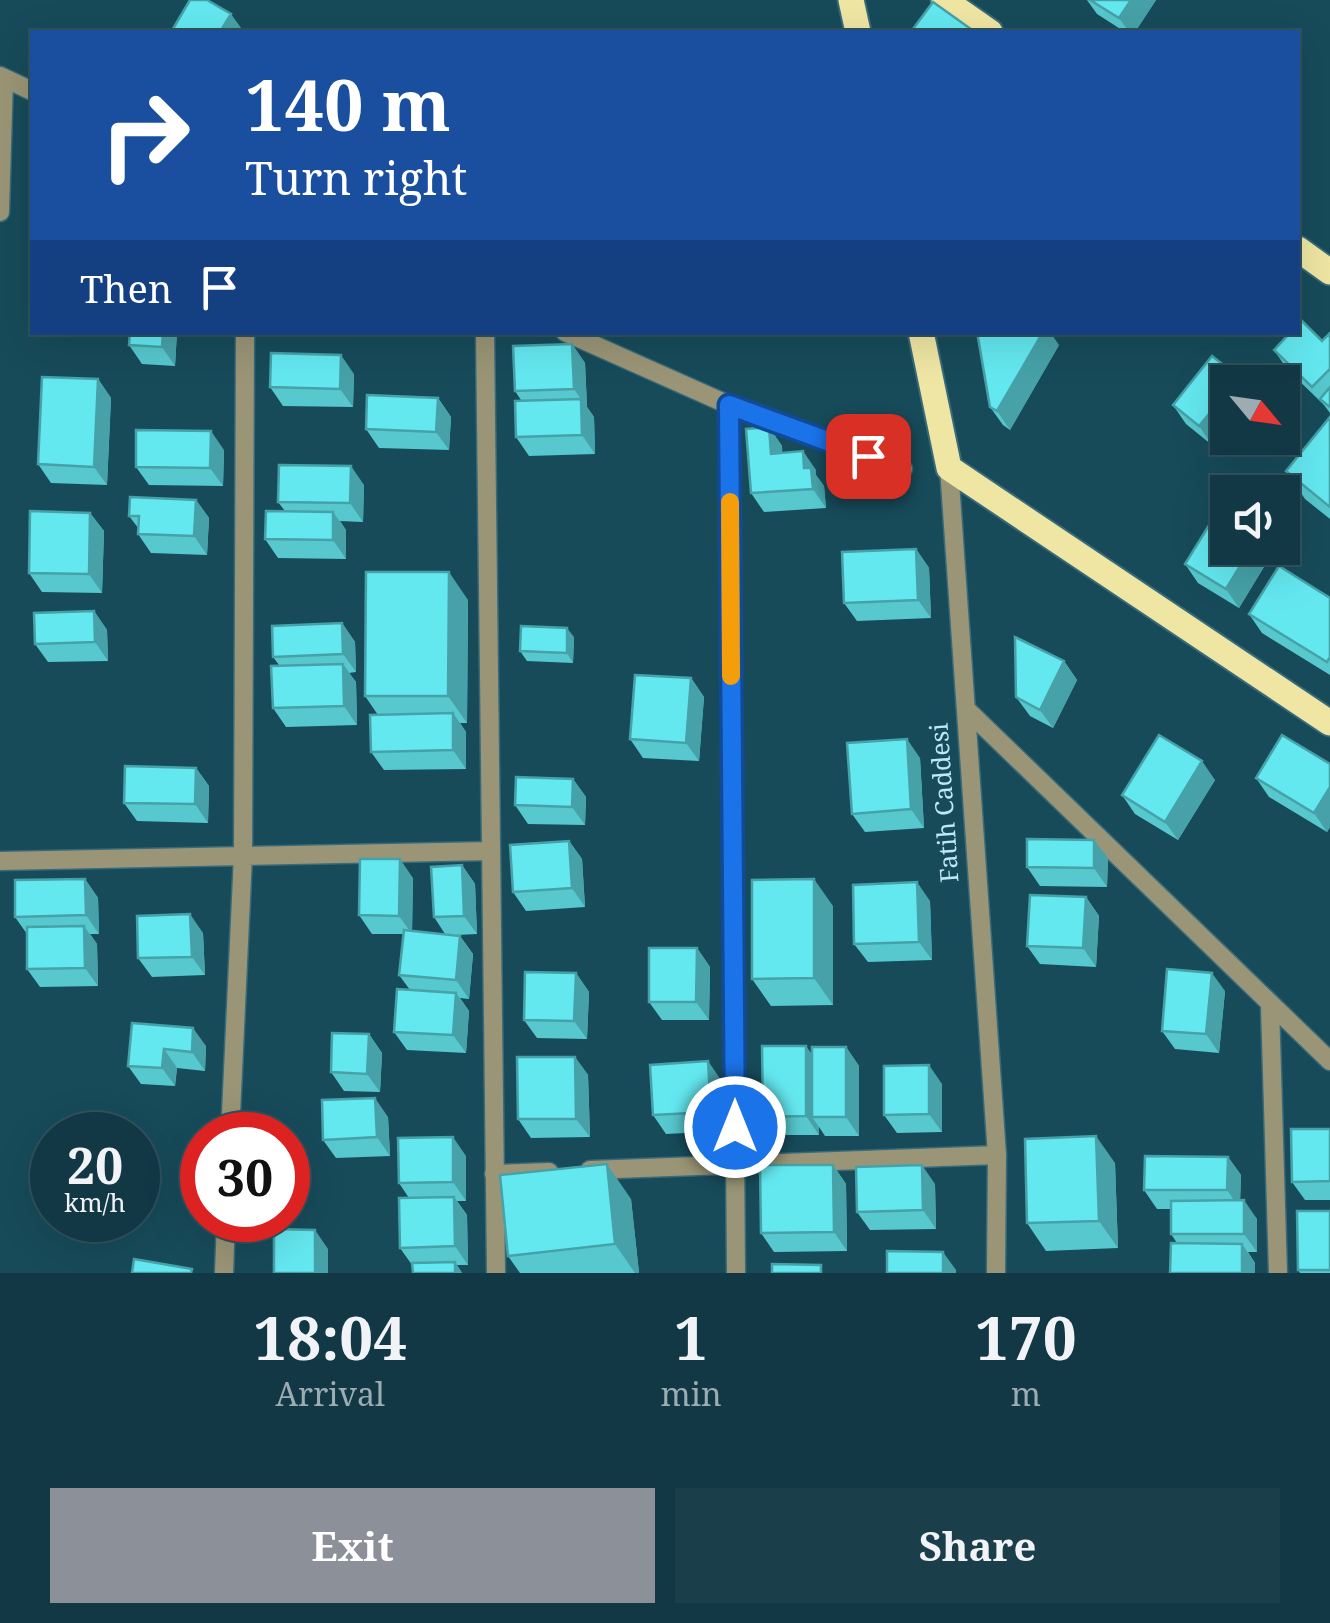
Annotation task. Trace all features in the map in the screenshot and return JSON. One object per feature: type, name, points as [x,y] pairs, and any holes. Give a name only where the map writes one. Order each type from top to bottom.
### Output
[{"type":"main road","points":[[851,0],[858,30]]},
{"type":"main road","points":[[944,0],[987,30]]},
{"type":"main road","points":[[1300,250],[1330,272]]},
{"type":"main road","name":"Fatih Caddesi","points":[[922,335],[949,468]]},
{"type":"main road","points":[[949,468],[1330,723]]},
{"type":"street","points":[[0,212],[2,77],[30,90]]},
{"type":"street","points":[[231,1112],[243,856],[245,335]]},
{"type":"street","points":[[485,335],[496,1273]]},
{"type":"street","points":[[571,335],[729,405],[903,469]]},
{"type":"street","points":[[729,405],[736,1273]]},
{"type":"street","name":"Fatih Caddesi","points":[[949,468],[997,1156],[996,1273]]},
{"type":"street","points":[[966,709],[1330,1062]]},
{"type":"street","points":[[0,862],[491,851]]},
{"type":"street","points":[[1270,1006],[1278,1273]]},
{"type":"street","points":[[494,1174],[997,1156]]},
{"type":"street","points":[[224,1273],[225,1242]]},
{"type":"building","points":[[190,0],[207,0],[231,14],[221,30],[172,30]]},
{"type":"building","points":[[1090,0],[1131,0],[1119,18]]},
{"type":"building","points":[[933,2],[972,30],[914,30]]},
{"type":"building","points":[[1302,321],[1322,341],[1330,333],[1330,369],[1312,387],[1300,375],[1300,365],[1289,365],[1274,350],[1288,335],[1300,335]]},
{"type":"building","points":[[130,335],[163,335],[162,347],[129,345]]},
{"type":"building","points":[[978,335],[1041,335],[997,411],[990,407]]},
{"type":"building","points":[[572,344],[574,389],[515,391],[513,346]]},
{"type":"building","points":[[271,353],[341,355],[340,389],[270,387]]},
{"type":"building","points":[[1212,356],[1224,365],[1210,365],[1210,413],[1199,426],[1173,405]]},
{"type":"building","points":[[42,377],[98,379],[94,467],[38,464]]},
{"type":"building","points":[[1330,387],[1330,407],[1320,399]]},
{"type":"building","points":[[367,395],[438,398],[436,432],[366,429]]},
{"type":"building","points":[[581,399],[582,435],[516,437],[515,401]]},
{"type":"building","points":[[1330,417],[1330,507],[1300,482],[1300,475],[1286,471]]},
{"type":"building","points":[[769,427],[771,454],[803,451],[804,468],[811,468],[813,489],[751,493],[746,429]]},
{"type":"building","points":[[136,430],[211,431],[210,468],[136,467]]},
{"type":"building","points":[[279,465],[351,466],[350,503],[278,502]]},
{"type":"building","points":[[130,497],[196,500],[194,536],[138,534],[139,516],[129,516]]},
{"type":"building","points":[[30,511],[90,513],[89,574],[29,573]]},
{"type":"building","points":[[266,511],[333,512],[333,540],[265,539]]},
{"type":"building","points":[[1210,524],[1210,565],[1241,565],[1226,589],[1185,564]]},
{"type":"building","points":[[916,549],[918,600],[844,603],[842,552]]},
{"type":"building","points":[[1279,566],[1330,598],[1327,662],[1249,614]]},
{"type":"building","points":[[366,572],[449,572],[448,696],[365,696]]},
{"type":"building","points":[[94,611],[95,642],[35,644],[34,613]]},
{"type":"building","points":[[342,623],[343,654],[273,657],[272,626]]},
{"type":"building","points":[[521,626],[567,628],[567,653],[520,651]]},
{"type":"building","points":[[1015,637],[1064,661],[1040,710],[1016,697]]},
{"type":"building","points":[[343,664],[344,706],[273,708],[271,666]]},
{"type":"building","points":[[635,675],[691,678],[686,743],[630,739]]},
{"type":"building","points":[[453,713],[453,750],[371,752],[370,715]]},
{"type":"building","points":[[1159,735],[1202,761],[1165,822],[1122,795]]},
{"type":"building","points":[[1282,735],[1330,764],[1330,787],[1314,813],[1256,778]]},
{"type":"building","points":[[907,739],[911,809],[852,814],[847,743]]},
{"type":"building","points":[[125,766],[196,768],[195,804],[124,803]]},
{"type":"building","points":[[516,777],[573,779],[572,807],[515,805]]},
{"type":"building","points":[[1027,839],[1094,840],[1094,868],[1027,867]]},
{"type":"building","points":[[569,841],[572,888],[513,892],[510,845]]},
{"type":"building","points":[[360,859],[400,859],[399,916],[359,915]]},
{"type":"building","points":[[462,865],[464,916],[434,917],[431,867]]},
{"type":"building","points":[[85,879],[86,915],[15,917],[15,880]]},
{"type":"building","points":[[814,879],[814,978],[752,979],[752,880]]},
{"type":"building","points":[[917,882],[919,942],[854,944],[853,885]]},
{"type":"building","points":[[1030,895],[1086,897],[1083,948],[1027,946]]},
{"type":"building","points":[[190,914],[192,957],[138,958],[137,916]]},
{"type":"building","points":[[84,926],[85,968],[27,969],[27,927]]},
{"type":"building","points":[[404,930],[460,936],[456,980],[399,975]]},
{"type":"building","points":[[649,948],[697,948],[696,1002],[649,1002]]},
{"type":"building","points":[[1167,969],[1212,973],[1206,1034],[1162,1031]]},
{"type":"building","points":[[525,972],[576,973],[574,1021],[524,1020]]},
{"type":"building","points":[[397,989],[456,993],[453,1035],[394,1032]]},
{"type":"building","points":[[132,1023],[193,1028],[192,1052],[164,1049],[162,1068],[128,1066]]},
{"type":"building","points":[[332,1033],[369,1034],[367,1074],[331,1072]]},
{"type":"building","points":[[762,1046],[806,1046],[806,1116],[763,1117]]},
{"type":"building","points":[[812,1047],[846,1047],[846,1117],[812,1117]]},
{"type":"building","points":[[517,1057],[575,1057],[576,1119],[518,1119]]},
{"type":"building","points":[[708,1061],[711,1112],[653,1115],[650,1065]]},
{"type":"building","points":[[929,1065],[929,1114],[884,1115],[884,1066]]},
{"type":"building","points":[[375,1098],[377,1137],[323,1140],[322,1100]]},
{"type":"building","points":[[1291,1129],[1330,1129],[1330,1181],[1292,1182]]},
{"type":"building","points":[[1096,1136],[1099,1221],[1027,1223],[1025,1139]]},
{"type":"building","points":[[453,1137],[453,1182],[399,1183],[398,1138]]},
{"type":"building","points":[[1145,1156],[1228,1157],[1227,1190],[1144,1190]]},
{"type":"building","points":[[607,1164],[615,1244],[508,1256],[500,1175]]},
{"type":"building","points":[[760,1165],[833,1165],[834,1232],[761,1233]]},
{"type":"building","points":[[922,1165],[923,1210],[857,1212],[856,1167]]},
{"type":"building","points":[[454,1197],[455,1246],[400,1248],[399,1198]]},
{"type":"building","points":[[1244,1200],[1244,1234],[1171,1234],[1171,1201]]},
{"type":"building","points":[[1297,1211],[1330,1211],[1330,1270],[1298,1270]]},
{"type":"building","points":[[310,1230],[315,1230],[315,1273],[274,1273],[274,1242],[310,1242]]},
{"type":"building","points":[[1171,1243],[1242,1244],[1242,1273],[1170,1273]]},
{"type":"building","points":[[887,1251],[943,1252],[943,1273],[887,1273]]},
{"type":"building","points":[[134,1259],[192,1269],[191,1273],[132,1273]]},
{"type":"building","points":[[455,1262],[455,1273],[413,1273],[412,1263]]},
{"type":"building","points":[[772,1264],[821,1265],[821,1273],[772,1273]]},
{"type":"slow traffic","points":[[730,502],[731,676]]},
{"type":"route","points":[[735,1127],[729,405],[868,456]]}]
